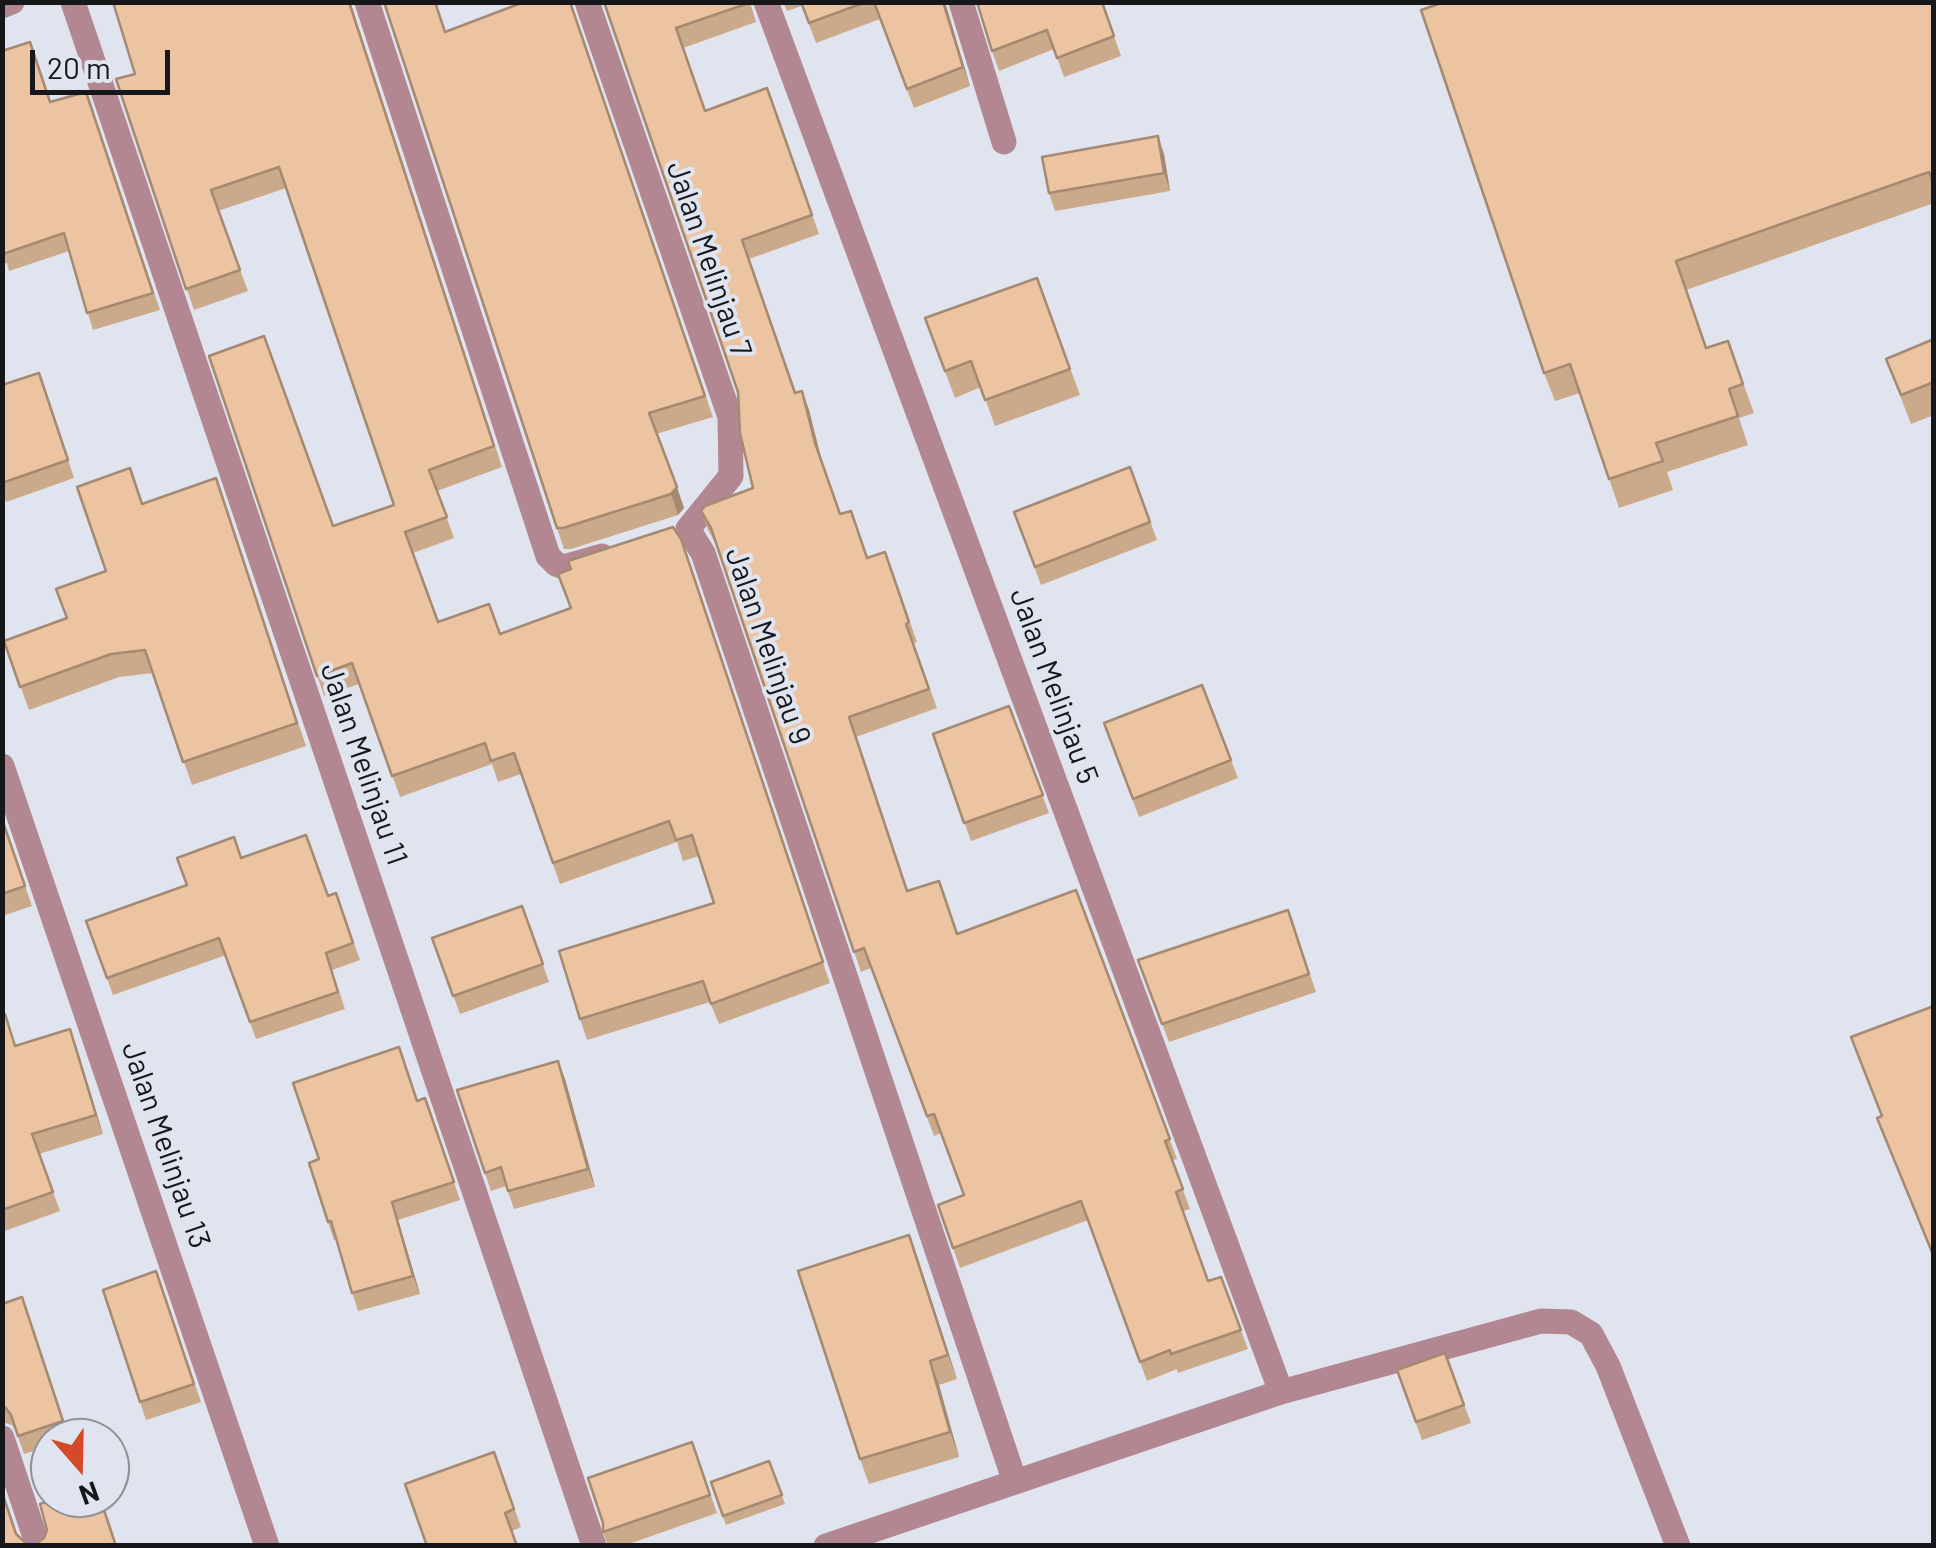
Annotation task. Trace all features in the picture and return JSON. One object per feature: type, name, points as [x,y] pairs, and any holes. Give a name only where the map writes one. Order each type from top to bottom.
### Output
[{"type":"street","points":[[2,6],[12,2]]},
{"type":"street","name":"Jalan Melinjau 11","points":[[73,2],[594,1546]]},
{"type":"street","points":[[366,2],[548,556],[564,567],[632,547]]},
{"type":"street","name":"Jalan Melinjau 7","points":[[586,2],[730,417],[731,476],[679,532]]},
{"type":"street","name":"Jalan Melinjau 5","points":[[766,2],[1282,1392]]},
{"type":"street","points":[[960,2],[1004,142]]},
{"type":"street","name":"Jalan Melinjau 9","points":[[679,532],[704,553],[1015,1482]]},
{"type":"street","name":"Jalan Melinjau 13","points":[[2,766],[267,1546]]},
{"type":"street","points":[[826,1546],[1282,1392],[1541,1321],[1571,1322],[1590,1334],[1608,1366],[1678,1546]]},
{"type":"street","points":[[2,1438],[38,1546]]},
{"type":"building","points":[[113,2],[349,2],[494,446],[429,470],[447,517],[405,532],[438,622],[489,604],[500,634],[571,608],[558,574],[571,569],[568,561],[673,527],[681,539],[823,962],[711,1004],[703,981],[580,1019],[559,951],[714,903],[692,835],[676,840],[669,821],[553,863],[514,753],[491,761],[485,743],[392,776],[352,663],[317,676],[209,356],[264,336],[333,526],[394,505],[279,167],[211,190],[240,270],[186,289],[116,79],[135,74]]},
{"type":"building","points":[[384,2],[435,2],[445,32],[524,2],[570,2],[705,396],[649,413],[677,487],[671,494],[557,528]]},
{"type":"building","points":[[604,2],[749,3],[676,28],[705,111],[767,88],[812,215],[742,240],[795,393],[802,391],[840,514],[851,511],[867,558],[885,552],[929,689],[849,717],[907,891],[939,881],[957,934],[1076,890],[1170,1139],[1165,1141],[1183,1189],[1176,1192],[1208,1281],[1221,1277],[1241,1330],[1140,1362],[1081,1201],[953,1248],[938,1205],[964,1195],[934,1114],[927,1116],[864,948],[854,952],[711,528],[701,511],[753,488],[740,433],[738,392]]},
{"type":"building","points":[[801,2],[866,2],[809,23]]},
{"type":"building","points":[[874,2],[943,2],[963,67],[907,89]]},
{"type":"building","points":[[977,2],[1102,2],[1114,36],[1057,58],[1047,30],[992,51]]},
{"type":"building","points":[[1444,2],[1934,2],[1934,185],[1929,172],[1676,261],[1706,348],[1728,341],[1743,384],[1729,389],[1738,416],[1656,443],[1663,461],[1609,479],[1570,364],[1544,373],[1421,10]]},
{"type":"building","points":[[30,42],[50,102],[86,92],[153,293],[87,313],[64,233],[3,254],[2,51]]},
{"type":"building","points":[[1158,136],[1164,173],[1049,193],[1042,157]]},
{"type":"building","points":[[1037,278],[1070,369],[985,400],[971,361],[945,371],[925,318]]},
{"type":"building","points":[[1934,339],[1934,382],[1901,395],[1886,359]]},
{"type":"building","points":[[39,373],[68,460],[2,483],[2,385]]},
{"type":"building","points":[[1130,467],[1150,522],[1035,567],[1014,512]]},
{"type":"building","points":[[130,468],[142,504],[216,478],[297,723],[183,762],[145,650],[111,654],[20,687],[4,641],[67,618],[56,589],[106,571],[77,487]]},
{"type":"building","points":[[1202,685],[1231,760],[1133,799],[1104,723]]},
{"type":"building","points":[[1009,706],[1043,795],[964,823],[933,734]]},
{"type":"building","points":[[2,819],[25,886],[2,894]]},
{"type":"building","points":[[306,835],[328,896],[336,893],[353,943],[326,953],[338,992],[250,1022],[219,938],[107,978],[86,921],[187,885],[177,858],[234,837],[241,858]]},
{"type":"building","points":[[522,906],[543,964],[453,996],[432,938]]},
{"type":"building","points":[[1288,910],[1309,974],[1162,1024],[1138,960]]},
{"type":"building","points":[[1934,1006],[1934,1257],[1877,1118],[1882,1116],[1851,1037]]},
{"type":"building","points":[[5,1014],[15,1046],[70,1029],[96,1115],[32,1134],[53,1192],[2,1210],[2,1015]]},
{"type":"building","points":[[399,1047],[417,1101],[425,1098],[454,1182],[392,1202],[413,1276],[352,1293],[309,1163],[319,1159],[293,1083]]},
{"type":"building","points":[[558,1061],[588,1169],[508,1191],[501,1167],[485,1173],[457,1090]]},
{"type":"building","points":[[909,1235],[948,1355],[930,1361],[950,1432],[860,1459],[798,1271]]},
{"type":"building","points":[[156,1271],[194,1384],[140,1402],[103,1290]]},
{"type":"building","points":[[22,1297],[62,1418],[30,1418],[30,1432],[18,1436],[11,1415],[2,1406],[2,1304]]},
{"type":"building","points":[[1445,1353],[1464,1405],[1416,1422],[1397,1370]]},
{"type":"building","points":[[692,1442],[710,1495],[603,1532],[588,1478]]},
{"type":"building","points":[[494,1452],[514,1509],[505,1513],[517,1546],[427,1546],[405,1484]]},
{"type":"building","points":[[769,1461],[782,1495],[723,1516],[711,1482]]},
{"type":"building","points":[[2,1492],[16,1534],[27,1544],[44,1538],[47,1530],[44,1518],[107,1518],[116,1546],[2,1546]]}]
